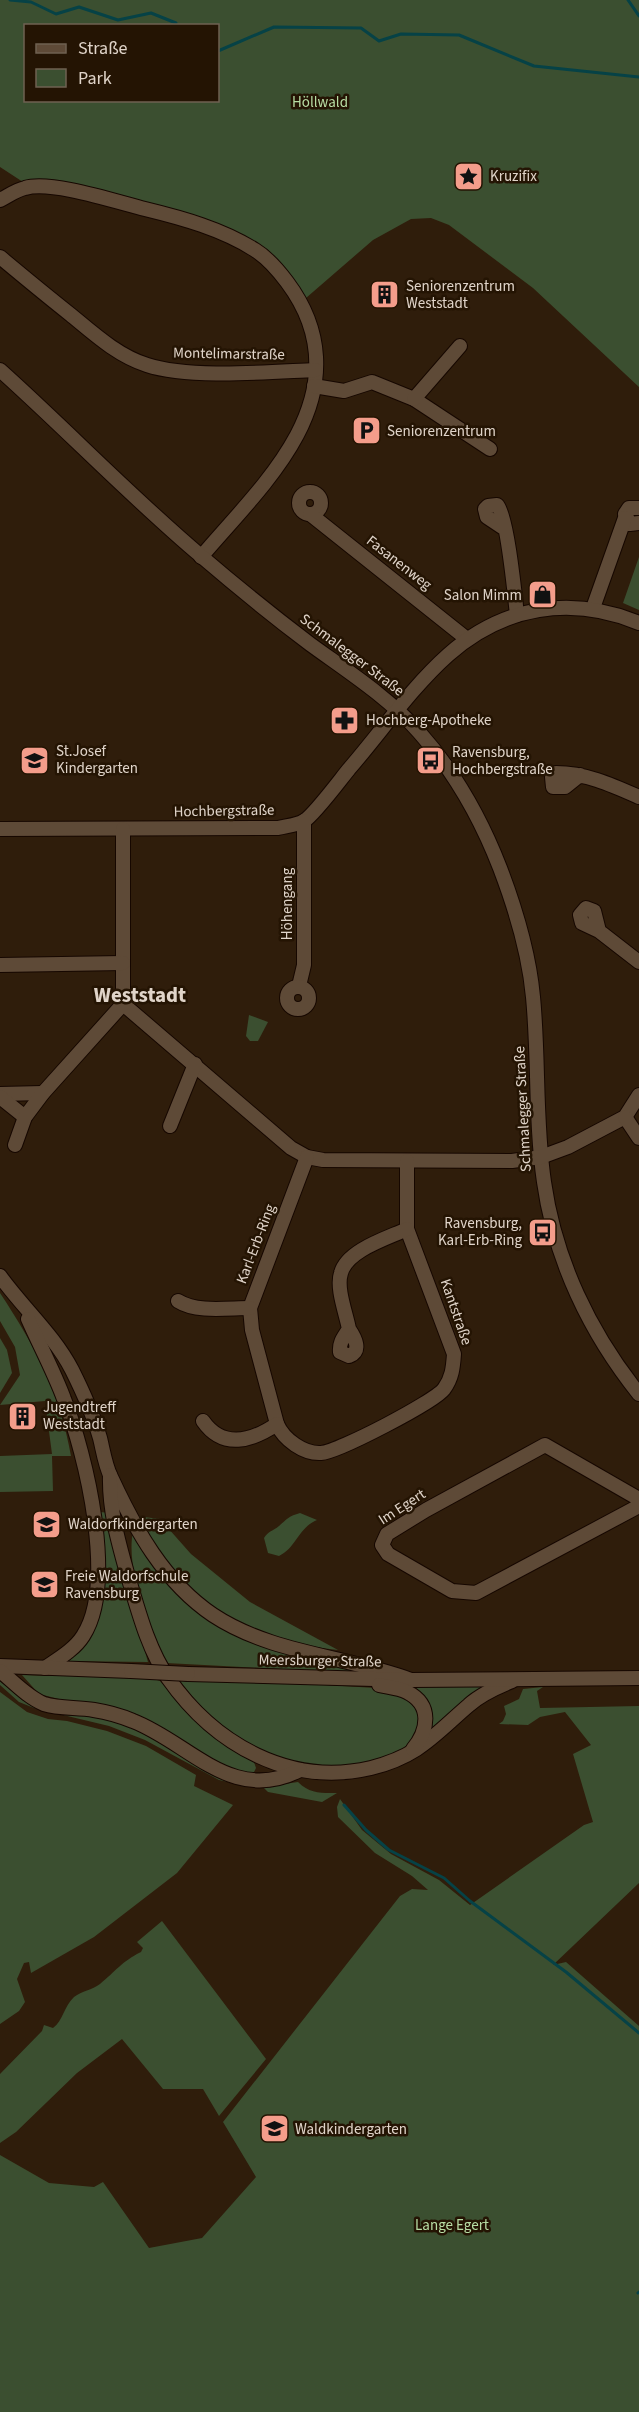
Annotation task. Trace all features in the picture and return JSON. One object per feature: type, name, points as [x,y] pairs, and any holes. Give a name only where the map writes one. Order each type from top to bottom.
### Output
[{"type":"street","points":[[0,200],[26,187],[56,188],[202,225],[257,250],[271,262],[301,301],[316,347],[314,387],[306,413],[284,456],[201,556]]},
{"type":"street","name":"Montelimarstraße","points":[[0,257],[101,340],[127,357],[147,366],[173,371],[315,370]]},
{"type":"street","points":[[414,399],[460,346]]},
{"type":"street","name":"Schmalegger Straße","points":[[0,370],[151,513],[201,556],[398,711],[419,732],[463,793],[492,849],[518,921],[526,951],[533,997],[541,1157],[544,1185],[554,1226],[578,1297],[602,1345],[639,1394]]},
{"type":"street","points":[[314,387],[344,391],[372,382],[414,399],[490,448]]},
{"type":"street","points":[[593,608],[625,514],[629,508],[639,508]]},
{"type":"street","name":"Fasanenweg","points":[[310,514],[467,639]]},
{"type":"street","points":[[625,518],[630,524],[639,523]]},
{"type":"street","points":[[505,530],[517,615]]},
{"type":"street","points":[[304,821],[446,656],[485,627],[517,615],[556,608],[593,608],[639,623]]},
{"type":"street","points":[[580,775],[639,797]]},
{"type":"street","name":"Hochbergstraße","points":[[0,829],[278,828],[304,821]]},
{"type":"street","name":"Höhengang","points":[[299,986],[304,965],[304,821]]},
{"type":"street","points":[[15,1145],[25,1117],[43,1093],[123,1004],[123,829]]},
{"type":"street","points":[[599,931],[639,962]]},
{"type":"street","points":[[0,965],[123,963]]},
{"type":"street","points":[[123,1004],[291,1148],[307,1157],[323,1160],[512,1161],[541,1157],[568,1147],[625,1117],[639,1095]]},
{"type":"street","points":[[170,1126],[195,1064]]},
{"type":"street","points":[[0,1096],[43,1093]]},
{"type":"street","points":[[0,1096],[25,1117]]},
{"type":"street","points":[[625,1117],[639,1138]]},
{"type":"street","name":"Karl-Erb-Ring","points":[[178,1300],[186,1306],[250,1308],[307,1157]]},
{"type":"street","name":"Kantstraße","points":[[250,1308],[252,1330],[277,1424],[284,1436],[299,1447],[318,1453],[331,1451],[428,1401],[442,1391],[453,1371],[454,1354],[407,1229],[407,1161]]},
{"type":"street","points":[[349,1329],[341,1289],[341,1273],[348,1261],[363,1249],[407,1229]]},
{"type":"street","points":[[0,1276],[20,1304],[60,1348],[90,1410],[110,1475],[132,1521],[169,1575],[213,1615],[264,1639],[297,1650],[380,1668],[411,1680]]},
{"type":"street","points":[[20,1304],[71,1419],[90,1492],[96,1535],[97,1592],[90,1623],[72,1649],[45,1668]]},
{"type":"street","points":[[203,1422],[213,1433],[244,1441],[277,1424]]},
{"type":"street","name":"Im Egert","points":[[639,1499],[545,1445],[426,1510],[387,1534],[382,1545],[388,1554],[453,1591],[476,1593],[639,1506]]},
{"type":"street","points":[[110,1475],[109,1489],[117,1536],[138,1614],[148,1640],[168,1678],[209,1723],[235,1744],[264,1760],[300,1770],[326,1773],[350,1772],[381,1765],[426,1744],[470,1704],[489,1691],[512,1681]]},
{"type":"street","points":[[127,1571],[127,1542],[132,1521]]},
{"type":"street","name":"Meersburger Straße","points":[[0,1665],[188,1674],[411,1680],[512,1681],[639,1678]]},
{"type":"street","points":[[0,1671],[25,1692],[43,1703],[94,1710],[132,1720],[152,1730],[207,1766],[232,1776],[269,1780],[285,1778],[300,1770]]},
{"type":"street","points":[[350,1678],[407,1692],[416,1699],[422,1707],[426,1726],[421,1739],[410,1752]]},
{"type":"green space","name":"Höllwald","points":[[0,0],[639,0],[639,387],[533,288],[449,225],[431,218],[411,219],[373,240],[306,298],[271,254],[230,229],[131,200],[23,182],[0,167]]},
{"type":"green space","points":[[639,557],[639,610],[623,603]]},
{"type":"green space","points":[[249,1015],[268,1022],[258,1041],[250,1041],[246,1036]]},
{"type":"green space","points":[[0,1293],[35,1351],[53,1391],[66,1433],[71,1456],[52,1456],[53,1491],[0,1492],[0,1456],[52,1454],[45,1401],[0,1405],[20,1375],[15,1347],[0,1321]]},
{"type":"green space","points":[[0,1338],[7,1350],[12,1373],[0,1393]]},
{"type":"green space","points":[[100,1512],[110,1513],[122,1572],[148,1662],[59,1661],[100,1607],[104,1588]]},
{"type":"green space","points":[[300,1513],[317,1520],[306,1527],[285,1552],[279,1556],[268,1553],[264,1538],[288,1518]]},
{"type":"green space","points":[[136,1516],[160,1519],[191,1554],[250,1602],[338,1650],[272,1637],[250,1629],[210,1608],[177,1578]]},
{"type":"green space","points":[[133,1531],[200,1610],[380,1674],[166,1663],[136,1581],[133,1564]]},
{"type":"green space","points":[[131,1671],[160,1681],[197,1723],[254,1762],[256,1768],[253,1774],[211,1762],[146,1719],[117,1709],[39,1694],[22,1675],[49,1676]]},
{"type":"green space","points":[[176,1676],[376,1688],[411,1700],[421,1719],[411,1747],[383,1762],[321,1769],[261,1752],[225,1729],[196,1701]]},
{"type":"green space","points":[[0,1681],[22,1700],[40,1709],[100,1716],[128,1724],[157,1739],[216,1776],[252,1785],[249,1787],[219,1780],[145,1740],[109,1726],[34,1708],[19,1702],[0,1685]]},
{"type":"green space","points":[[405,1686],[489,1687],[429,1738],[431,1720],[428,1708]]},
{"type":"green space","name":"Lange Egert","points":[[543,1687],[537,1691],[540,1708],[639,1706],[639,1883],[553,1965],[566,1962],[639,2026],[639,2412],[0,2412],[0,2155],[49,2183],[94,2187],[103,2182],[149,2248],[202,2238],[256,2177],[223,2122],[400,1896],[412,1889],[428,1890],[412,1876],[375,1853],[338,1817],[337,1807],[340,1799],[362,1830],[391,1854],[439,1880],[470,1905],[584,1825],[593,1822],[573,1754],[591,1745],[565,1712],[540,1717],[528,1725],[499,1724],[506,1714],[504,1706],[519,1699],[523,1689]]},
{"type":"green space","points":[[0,1692],[27,1712],[48,1719],[67,1721],[107,1731],[146,1746],[196,1775],[194,1786],[233,1805],[177,1873],[94,1937],[31,1973],[29,1962],[24,1963],[17,1979],[25,2002],[19,2011],[0,2024]]},
{"type":"green space","points":[[298,1782],[311,1791],[337,1793],[322,1802],[268,1792],[263,1787]]},
{"type":"green space","points":[[162,1921],[266,2059],[219,2116],[203,2089],[163,2089],[122,2039],[77,2073],[16,2132],[0,2143],[0,2074],[42,2031],[44,2025],[53,2028],[56,2025],[74,1997],[100,1984],[123,1963],[141,1952],[143,1948],[137,1942]]},
{"type":"waterway","points":[[10,0],[31,2],[56,14],[79,7],[118,20],[151,13],[176,24]]},
{"type":"waterway","points":[[628,0],[639,16]]},
{"type":"waterway","points":[[219,51],[274,27],[361,28],[379,41],[401,34],[459,35],[534,66],[639,77]]},
{"type":"waterway","points":[[344,1805],[366,1830],[389,1850],[444,1878],[470,1901],[566,1972],[639,2033]]},
{"type":"place","name":"Kruzifix","points":[[469,176]]},
{"type":"place","name":"Seniorenzentrum Weststadt","points":[[385,295]]},
{"type":"place","name":"Seniorenzentrum","points":[[366,431]]},
{"type":"place","name":"Salon Mimm","points":[[543,595]]},
{"type":"place","name":"Hochberg-Apotheke","points":[[345,720]]},
{"type":"place","name":"St.Josef Kindergarten","points":[[35,760]]},
{"type":"place","name":"Ravensburg, Hochbergstraße","points":[[431,761]]},
{"type":"place","name":"Ravensburg, Karl-Erb-Ring","points":[[543,1232]]},
{"type":"place","name":"Jugendtreff Weststadt","points":[[22,1416]]},
{"type":"place","name":"Waldorfkindergarten","points":[[47,1524]]},
{"type":"place","name":"Freie Waldorfschule Ravensburg","points":[[44,1585]]},
{"type":"place","name":"Waldkindergarten","points":[[274,2129]]},
{"type":"district","name":"Weststadt","points":[[140,995]]}]
